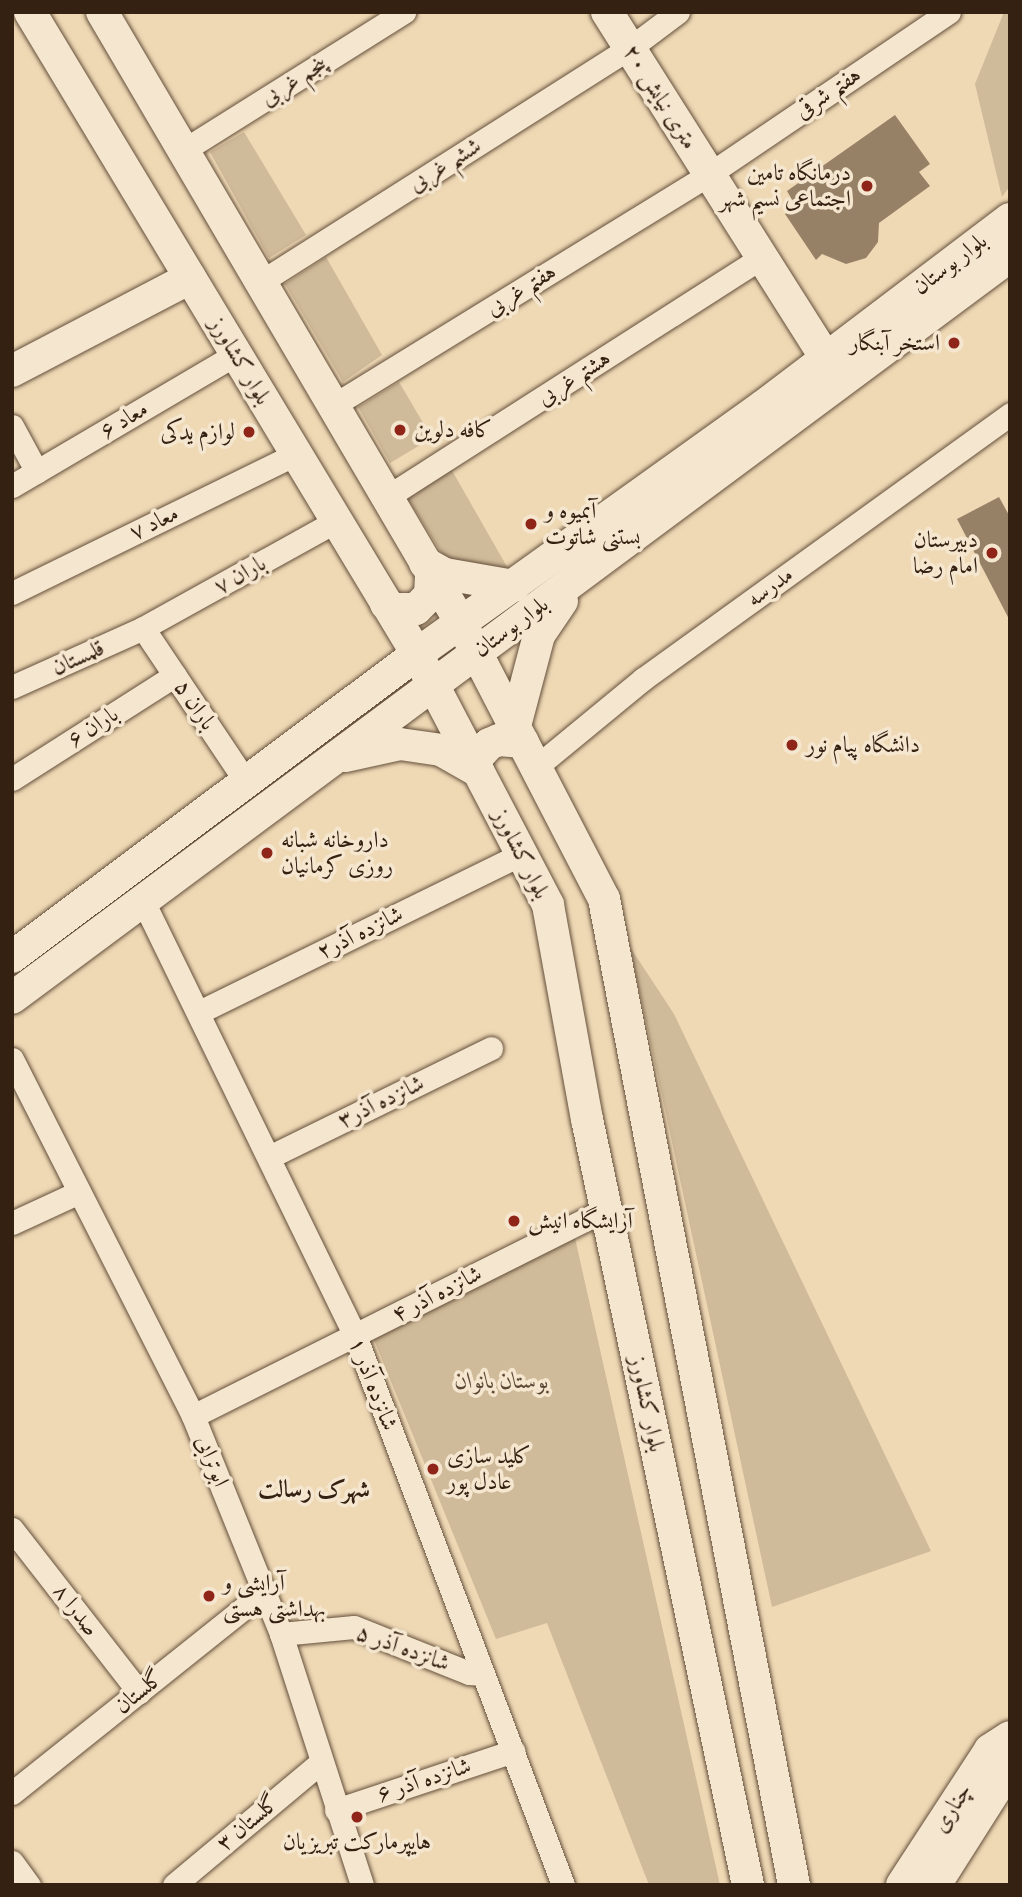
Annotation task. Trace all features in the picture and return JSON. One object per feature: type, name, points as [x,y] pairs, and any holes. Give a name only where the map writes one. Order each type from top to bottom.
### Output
[{"type":"street","name":"بلوار کشاورز","points":[[30,12],[417,654],[548,905],[606,1209],[748,1885]]},
{"type":"street","name":"پنجم غربی","points":[[184,150],[404,12]]},
{"type":"street","name":"۲۰ متری نیایش","points":[[607,12],[825,359]]},
{"type":"street","name":"ششم غربی","points":[[259,283],[630,48],[678,12]]},
{"type":"street","name":"هفتم شرقی","points":[[708,175],[949,12]]},
{"type":"street","points":[[105,13],[259,283],[334,405],[461,623],[604,899],[795,1877]]},
{"type":"street","name":"هفتم غربی","points":[[334,405],[708,175]]},
{"type":"street","name":"بلوار بوستان","points":[[12,957],[417,654],[825,359],[1010,219]]},
{"type":"street","name":"بلوار بوستان","points":[[12,998],[1010,256]]},
{"type":"street","name":"هشتم غربی","points":[[387,497],[760,258]]},
{"type":"street","points":[[12,371],[190,278]]},
{"type":"street","name":"معاد ۶","points":[[12,486],[236,354]]},
{"type":"street","name":"مدرسه","points":[[525,745],[643,678],[1010,414]]},
{"type":"street","points":[[12,426],[37,472]]},
{"type":"street","name":"معاد ۷","points":[[12,593],[296,454]]},
{"type":"street","name":"باران ۷","points":[[143,628],[337,521]]},
{"type":"street","points":[[428,569],[514,586]]},
{"type":"street","points":[[386,604],[395,609],[416,609],[430,595],[428,569]]},
{"type":"street","points":[[525,745],[539,635],[575,580]]},
{"type":"street","name":"باران ۵","points":[[143,628],[246,782]]},
{"type":"street","name":"قلمستان","points":[[12,687],[143,628]]},
{"type":"street","name":"باران ۶","points":[[12,779],[175,675]]},
{"type":"street","points":[[333,759],[400,744],[441,750],[475,766],[489,744],[499,740],[525,745]]},
{"type":"street","name":"شانزده آذر۲","points":[[198,1012],[521,854]]},
{"type":"street","name":"شانزده آذر ۱","points":[[143,901],[271,1156],[355,1335],[563,1885]]},
{"type":"street","points":[[37,939],[57,966]]},
{"type":"street","name":"شانزده آذر۳","points":[[271,1156],[491,1048]]},
{"type":"street","name":"ابوترابی","points":[[12,1059],[193,1416],[281,1634],[362,1885]]},
{"type":"street","points":[[12,1223],[79,1192]]},
{"type":"street","name":"شانزده آذر ۴","points":[[193,1416],[606,1209]]},
{"type":"street","name":"صدرا ۸","points":[[12,1529],[139,1692]]},
{"type":"street","name":"گلستان","points":[[12,1793],[265,1591]]},
{"type":"street","name":"شانزده آذر ۵","points":[[281,1634],[354,1627],[482,1674]]},
{"type":"street","name":"چناری","points":[[902,1885],[990,1750],[1010,1737]]},
{"type":"street","name":"شانزده آذر ۶","points":[[336,1810],[513,1751]]},
{"type":"street","name":"گلستان ۳","points":[[174,1885],[321,1762]]},
{"type":"street","name":"چناری","points":[[935,1885],[1010,1767]]},
{"type":"street","points":[[12,1863],[29,1885]]},
{"type":"green space","points":[[1004,12],[1010,12],[1010,186],[1002,197],[975,84]]},
{"type":"green space","points":[[244,132],[306,235],[269,258],[210,152]]},
{"type":"green space","points":[[326,257],[382,355],[343,382],[285,284]]},
{"type":"green space","points":[[399,382],[432,438],[390,463],[358,407]]},
{"type":"green space","points":[[450,467],[510,572],[470,599],[407,497]]},
{"type":"green space","points":[[630,947],[674,1014],[931,1551],[772,1607]]},
{"type":"green space","name":"بوستان بانوان","points":[[575,1238],[720,1885],[649,1885],[547,1623],[496,1639],[368,1325]]},
{"type":"building","points":[[895,115],[930,164],[919,172],[930,186],[879,223],[878,242],[866,258],[846,264],[822,254],[816,260],[785,214],[796,207],[787,191]]},
{"type":"building","name":"دبیرستان امام رضا","points":[[999,497],[1010,517],[1010,621],[957,519]]},
{"type":"place","name":"درمانگاه تامین اجتماعی نسیم شهر","points":[[867,186]]},
{"type":"place","name":"استخر آبنگار","points":[[954,343]]},
{"type":"place","name":"کافه دلوین","points":[[400,430]]},
{"type":"place","name":"لوازم یدکی","points":[[249,432]]},
{"type":"place","name":"آبمیوه و بستنی شاتوت","points":[[531,524]]},
{"type":"place","name":"دبیرستان امام رضا","points":[[992,553]]},
{"type":"place","name":"دانشگاه پیام نور","points":[[792,745]]},
{"type":"place","name":"داروخانه شبانه روزی کرمانیان","points":[[267,853]]},
{"type":"place","name":"آرایشگاه انیش","points":[[514,1221]]},
{"type":"place","name":"کلید سازی عادل پور","points":[[433,1469]]},
{"type":"place","name":"آرایشی و بهداشتی هستی","points":[[209,1596]]},
{"type":"place","name":"هایپرمارکت تبریزیان","points":[[357,1817]]},
{"type":"district","name":"شهرک رسالت","points":[[314,1490]]}]
